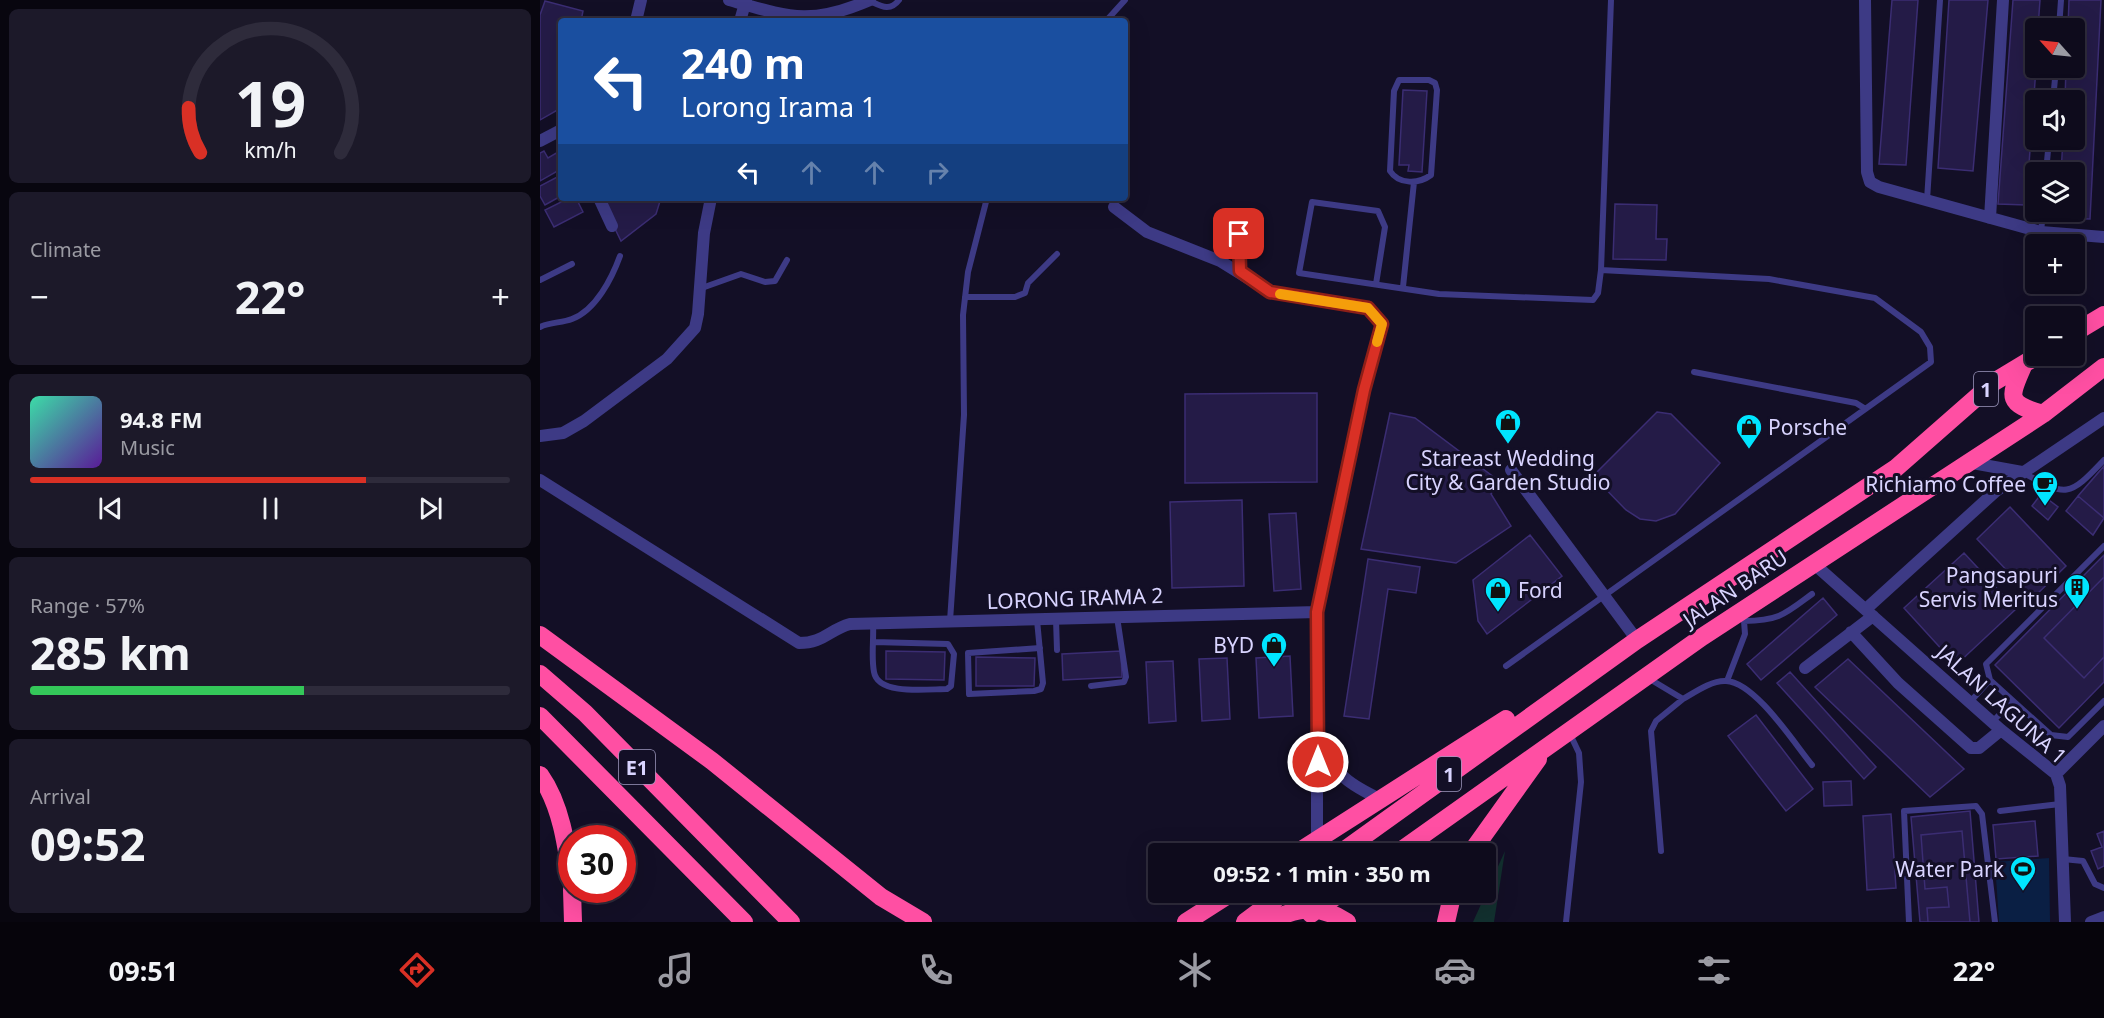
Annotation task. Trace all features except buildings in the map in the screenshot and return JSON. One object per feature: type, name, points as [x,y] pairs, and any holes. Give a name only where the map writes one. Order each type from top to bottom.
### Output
[{"type":"highway","points":[[2085,326],[2104,315]]},
{"type":"highway","name":"JALAN BARU","points":[[1354,843],[1637,640],[1896,468],[1994,382],[2025,364]]},
{"type":"highway","points":[[2027,366],[2013,389],[2013,399],[2017,405],[2043,414]]},
{"type":"highway","name":"JALAN BARU","points":[[1411,843],[1645,676],[1743,615],[1813,562],[2043,414],[2104,367]]},
{"type":"highway","points":[[540,635],[712,761],[881,897],[923,922]]},
{"type":"highway","name":"E1","points":[[540,674],[585,713],[790,922]]},
{"type":"highway","points":[[1312,843],[1519,712],[1560,694]]},
{"type":"highway","name":"E1","points":[[540,716],[744,922]]},
{"type":"highway","points":[[1478,843],[1550,744]]},
{"type":"highway","points":[[540,775],[546,783],[561,825]]},
{"type":"highway","points":[[572,903],[573,922]]},
{"type":"highway","points":[[1186,922],[1216,903]]},
{"type":"highway","points":[[1245,922],[1270,903]]},
{"type":"highway","points":[[1301,922],[1327,903]]},
{"type":"highway","points":[[1446,922],[1450,903]]},
{"type":"highway","points":[[1268,922],[1282,914],[1320,908],[1347,922]]},
{"type":"street","points":[[637,18],[641,0]]},
{"type":"street","points":[[729,0],[745,2],[798,18]]},
{"type":"street","points":[[810,18],[827,16],[869,0]]},
{"type":"street","points":[[1865,0],[1867,172],[1870,182],[1879,188],[2041,232],[2104,237]]},
{"type":"street","points":[[1990,218],[2003,0]]},
{"type":"street","points":[[741,18],[745,2]]},
{"type":"street","points":[[540,141],[558,132]]},
{"type":"street","points":[[600,201],[612,226]]},
{"type":"street","points":[[540,436],[562,433],[584,421],[683,344],[695,328],[699,314],[704,233],[710,201]]},
{"type":"street","points":[[1114,207],[1147,232],[1220,261],[1240,271],[1270,292],[1368,308],[1382,324],[1364,390],[1317,612],[1317,840]]},
{"type":"street","points":[[1805,668],[1851,632],[1996,491],[2104,418]]},
{"type":"street","points":[[1967,462],[2022,472]]},
{"type":"street","points":[[1511,470],[1637,640]]},
{"type":"street","name":"LORONG IRAMA 2","points":[[540,480],[799,643],[813,643],[825,638],[834,628],[850,624],[1317,612]]},
{"type":"street","name":"JALAN LAGUNA 1","points":[[1813,562],[1996,726],[2056,774],[2060,804],[2065,922]]},
{"type":"street","points":[[1851,632],[1898,683],[1971,748],[1979,748],[1996,726]]},
{"type":"street","points":[[2056,774],[2104,726]]},
{"type":"street","points":[[1318,743],[1340,776],[1356,788],[1382,800]]},
{"type":"street","points":[[2091,922],[2104,917]]},
{"type":"lane","points":[[869,0],[886,8],[895,5],[899,0]]},
{"type":"lane","points":[[1109,18],[1125,0]]},
{"type":"lane","points":[[1376,284],[1384,228],[1378,211],[1312,202],[1299,273],[1439,294],[1593,300],[1598,293],[1601,270],[1611,0]]},
{"type":"lane","points":[[1927,201],[1940,0]]},
{"type":"lane","points":[[2060,18],[2061,0]]},
{"type":"lane","points":[[1399,80],[1429,80],[1435,83],[1437,90],[1431,175],[1424,181],[1414,182],[1396,179],[1390,171],[1394,90],[1399,80]]},
{"type":"lane","points":[[1403,287],[1414,182]]},
{"type":"lane","points":[[950,621],[964,416],[965,297],[968,272],[986,201]]},
{"type":"lane","points":[[1239,216],[1240,271]]},
{"type":"lane","points":[[2041,232],[2042,222]]},
{"type":"lane","points":[[965,297],[1015,297],[1024,293],[1028,283],[1057,254]]},
{"type":"lane","points":[[540,327],[576,318],[591,306],[605,288],[620,256]]},
{"type":"lane","points":[[699,289],[741,274],[765,282],[775,281],[787,260]]},
{"type":"lane","points":[[540,280],[572,264]]},
{"type":"lane","points":[[1506,666],[1864,408],[1913,378],[1931,362],[1930,347],[1921,332],[1875,298],[1769,279],[1601,270]]},
{"type":"lane","points":[[1694,372],[1856,403],[1864,408]]},
{"type":"lane","points":[[2022,472],[2053,489],[2067,492],[2082,483],[2104,460]]},
{"type":"lane","points":[[2104,546],[1986,664],[1990,680],[2051,735],[2068,737],[2104,701]]},
{"type":"lane","points":[[1727,681],[1744,634],[1743,615],[1769,621],[1785,614],[1812,594]]},
{"type":"lane","points":[[1091,686],[1124,682],[1126,677],[1117,616]]},
{"type":"lane","points":[[1056,618],[1057,650]]},
{"type":"lane","points":[[1037,619],[1040,648],[1043,683],[1041,688],[1034,691],[969,694],[968,653],[1040,648]]},
{"type":"lane","points":[[873,623],[874,673],[878,681],[885,686],[908,690],[947,689],[951,686],[954,654],[948,644],[874,642]]},
{"type":"lane","points":[[1645,676],[1683,699]]},
{"type":"lane","points":[[1970,702],[1990,680]]},
{"type":"lane","points":[[1661,851],[1651,731],[1656,722],[1683,699],[1706,686],[1727,681],[1763,702],[1812,765]]},
{"type":"lane","points":[[1996,726],[2013,700]]},
{"type":"lane","points":[[1566,922],[1581,782],[1579,753],[1568,731]]},
{"type":"lane","points":[[2000,811],[2060,804]]},
{"type":"lane","points":[[1908,922],[1904,811],[1976,806],[1982,814],[1995,922]]},
{"type":"lane","points":[[2062,859],[2083,861],[2095,884],[2104,888]]},
{"type":"green space","points":[[1505,851],[1494,922],[1473,922],[1482,903],[1496,903],[1496,871]]},
{"type":"water","name":"Water Park","points":[[2049,858],[2050,922],[1999,922],[1995,862]]},
{"type":"slow traffic","points":[[1280,294],[1368,308],[1382,324],[1377,342]]},
{"type":"place","name":"Stareast Wedding City & Garden Studio","points":[[1508,445]]},
{"type":"place","name":"Porsche","points":[[1749,450]]},
{"type":"place","name":"Richiamo Coffee","points":[[2045,507]]},
{"type":"place","name":"Pangsapuri Servis Meritus","points":[[2077,610]]},
{"type":"place","name":"Ford","points":[[1498,613]]},
{"type":"place","name":"BYD","points":[[1274,668]]},
{"type":"place","name":"Water Park","points":[[2023,892]]},
{"type":"route","points":[[1239,234],[1240,271],[1270,292],[1368,308],[1382,324],[1364,390],[1317,612],[1318,762]]}]
